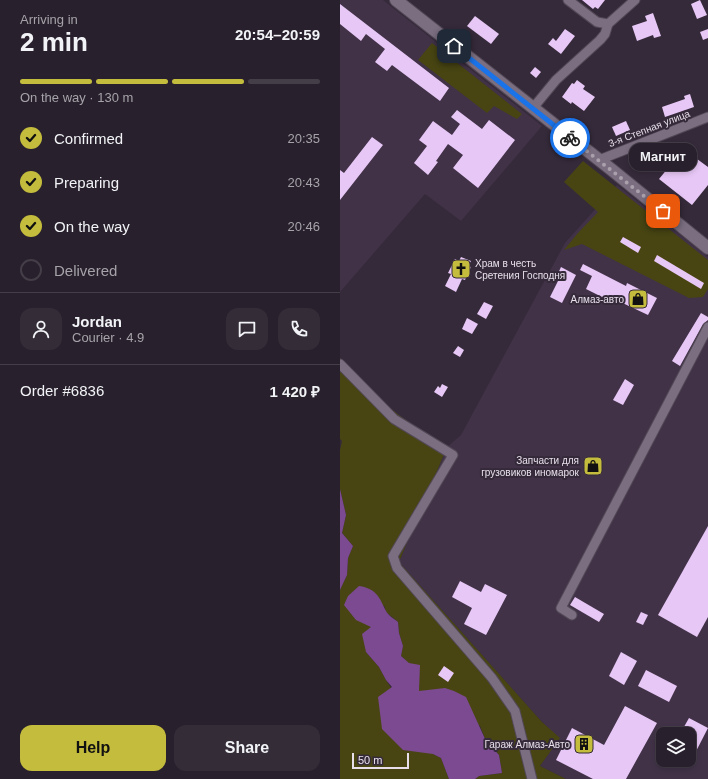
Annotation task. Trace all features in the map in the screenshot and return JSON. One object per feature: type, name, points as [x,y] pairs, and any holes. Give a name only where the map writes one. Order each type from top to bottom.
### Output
[{"type":"main road","points":[[396,0],[708,248]]},
{"type":"street","points":[[568,0],[597,22],[608,24]]},
{"type":"street","points":[[533,108],[556,80],[600,40],[605,34],[608,24],[635,0]]},
{"type":"street","name":"3-я Степная улица","points":[[599,160],[708,117]]},
{"type":"street","points":[[572,615],[560,608],[708,327]]},
{"type":"street","points":[[340,364],[394,419],[453,455],[393,556],[397,568],[492,678],[515,711],[532,779]]},
{"type":"shaded area","points":[[340,0],[383,0],[542,126],[461,221],[425,194],[340,292]]},
{"type":"shaded area","points":[[432,43],[522,114],[517,119],[494,106],[487,113],[418,60]]},
{"type":"shaded area","points":[[583,161],[708,260],[708,289],[703,297],[689,298],[582,244],[564,250],[598,212],[564,182]]},
{"type":"shaded area","points":[[617,185],[708,257],[708,779],[566,779],[540,766],[559,738],[542,722],[399,562],[447,447],[461,435],[565,243]]},
{"type":"shaded area","points":[[340,358],[390,408],[412,425],[447,447],[399,562],[542,722],[560,738],[540,766],[566,779],[475,779],[479,776],[502,773],[499,755],[486,741],[480,726],[430,690],[419,692],[418,681],[414,672],[401,656],[403,646],[399,633],[398,622],[386,612],[384,605],[372,627],[366,652],[379,667],[433,754],[441,758],[449,779],[340,779],[340,590],[347,575],[348,558],[353,546],[342,533],[346,515],[340,489],[340,450],[342,441],[340,439]]},
{"type":"shaded area","points":[[340,489],[346,515],[342,533],[353,546],[348,558],[347,575],[340,590]]},
{"type":"shaded area","points":[[359,586],[370,589],[377,594],[387,612],[398,622],[399,633],[403,646],[401,656],[409,663],[420,665],[419,691],[445,688],[466,697],[486,741],[499,755],[502,773],[479,776],[475,779],[449,779],[441,758],[433,754],[403,750],[382,729],[378,697],[392,687],[386,680],[379,667],[366,652],[362,634],[371,627],[356,620],[344,605],[348,596]]},
{"type":"building","points":[[582,0],[605,0],[598,9],[595,7],[593,9]]},
{"type":"building","points":[[700,0],[707,15],[697,19],[691,4]]},
{"type":"building","points":[[340,4],[449,88],[440,101],[392,65],[387,71],[375,62],[385,49],[366,34],[361,41],[340,24]]},
{"type":"building","points":[[653,13],[661,36],[654,38],[653,35],[637,41],[632,26],[647,21],[645,16]]},
{"type":"building","points":[[475,16],[499,34],[491,44],[467,26]]},
{"type":"building","points":[[565,29],[575,36],[561,54],[548,44],[553,38],[556,41]]},
{"type":"building","points":[[708,29],[708,38],[703,40],[700,32]]},
{"type":"building","points":[[535,67],[541,72],[536,78],[530,73]]},
{"type":"building","points":[[577,80],[585,86],[583,89],[595,97],[584,111],[562,97],[572,83],[574,84]]},
{"type":"building","points":[[690,94],[694,107],[665,117],[662,107],[685,99],[684,96]]},
{"type":"building","points":[[457,110],[482,129],[489,120],[515,140],[478,188],[453,168],[463,155],[448,144],[436,161],[438,162],[428,175],[414,163],[427,146],[419,140],[433,121],[452,135],[460,124],[451,117]]},
{"type":"building","points":[[626,121],[630,130],[616,136],[612,127]]},
{"type":"building","points":[[372,137],[383,145],[340,200],[340,170],[344,173]]},
{"type":"building","points":[[693,156],[708,167],[708,185],[692,205],[659,179],[673,162],[682,170]]},
{"type":"building","points":[[623,237],[641,247],[638,253],[620,242]]},
{"type":"building","points":[[657,255],[704,283],[701,289],[654,261]]},
{"type":"building","points":[[461,257],[471,261],[468,266],[471,267],[465,280],[462,279],[456,292],[445,286],[451,274],[448,273],[455,259],[459,261]]},
{"type":"building","points":[[583,264],[626,286],[627,283],[657,298],[648,315],[612,298],[610,301],[586,289],[592,276],[580,270]]},
{"type":"building","points":[[561,267],[576,275],[562,303],[550,297],[558,281],[555,280]]},
{"type":"building","points":[[484,302],[493,306],[486,319],[477,314]]},
{"type":"building","points":[[701,313],[708,317],[708,320],[703,324],[680,366],[672,361]]},
{"type":"building","points":[[467,318],[478,324],[472,334],[462,329]]},
{"type":"building","points":[[458,346],[464,350],[460,357],[453,353]]},
{"type":"building","points":[[625,379],[634,385],[623,405],[613,400]]},
{"type":"building","points":[[442,384],[448,387],[442,397],[434,392],[438,386],[440,388]]},
{"type":"building","name":"Запчасти для грузовиков иномарок","points":[[593,459],[599,463],[593,474],[587,470]]},
{"type":"building","points":[[708,526],[708,617],[697,637],[658,615]]},
{"type":"building","points":[[460,581],[481,592],[485,584],[507,595],[486,635],[464,624],[472,608],[452,597]]},
{"type":"building","points":[[575,597],[604,614],[599,622],[570,605]]},
{"type":"building","points":[[641,612],[648,615],[643,625],[636,622]]},
{"type":"building","points":[[621,652],[637,661],[624,685],[609,676]]},
{"type":"building","points":[[444,666],[454,673],[448,682],[438,675]]},
{"type":"building","points":[[646,670],[677,686],[669,702],[638,686]]},
{"type":"building","points":[[625,706],[657,723],[626,779],[593,779],[556,760],[572,728],[604,745]]},
{"type":"building","points":[[689,718],[708,728],[696,751],[696,727],[684,727]]},
{"type":"way so far","points":[[570,138],[663,211]]},
{"type":"place","name":"Магнит","points":[[663,211]]},
{"type":"place","name":"Храм в честь Сретения Господня","points":[[461,269]]},
{"type":"place","name":"Алмаз-авто","points":[[638,299]]},
{"type":"place","name":"Запчасти для грузовиков иномарок","points":[[593,466]]},
{"type":"place","name":"Гараж Алмаз-Авто","points":[[584,744]]},
{"type":"route","points":[[454,46],[570,138]]}]
